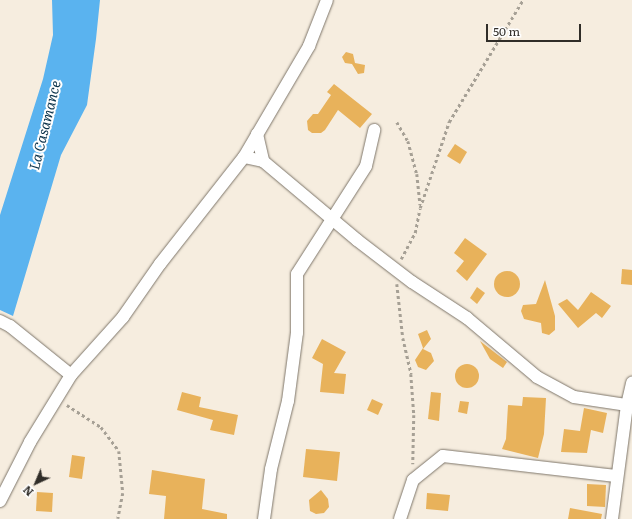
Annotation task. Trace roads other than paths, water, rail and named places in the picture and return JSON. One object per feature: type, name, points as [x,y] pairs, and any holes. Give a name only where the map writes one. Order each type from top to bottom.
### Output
[{"type":"street","points":[[0,501],[30,442],[71,375],[123,317],[160,264],[244,157],[309,46],[327,0]]},
{"type":"street","points":[[264,519],[271,469],[288,401],[297,333],[297,274],[366,166],[374,130]]},
{"type":"street","points":[[257,134],[263,161]]},
{"type":"street","points":[[244,157],[263,161],[332,219],[396,269],[468,318],[537,377],[574,397],[626,405]]},
{"type":"street","points":[[5,324],[71,375]]},
{"type":"street","points":[[612,519],[616,476],[626,405],[632,383]]},
{"type":"street","points":[[400,519],[413,480],[443,456],[616,476]]},
{"type":"water","name":"La Casamance","points":[[52,0],[100,0],[96,39],[87,105],[61,155],[13,316],[0,310],[0,215],[43,79],[53,35]]}]
